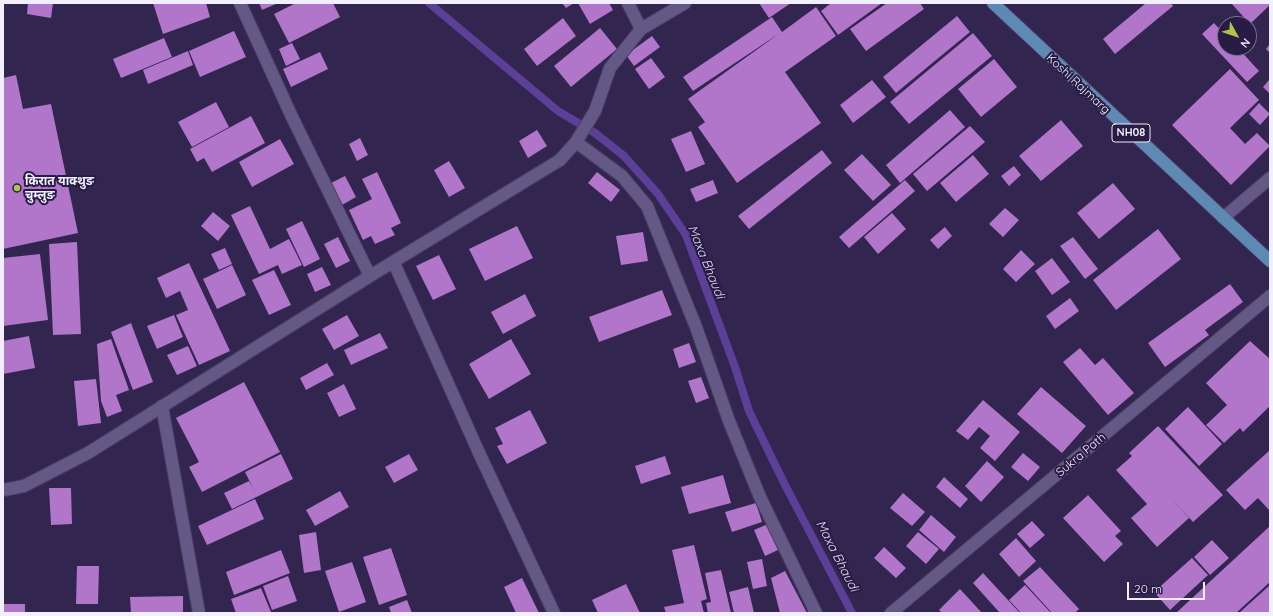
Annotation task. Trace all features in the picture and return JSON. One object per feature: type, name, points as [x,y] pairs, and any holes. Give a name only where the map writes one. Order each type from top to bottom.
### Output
[{"type":"main road","name":"Koshi Rajmarg","points":[[993,3],[1270,261]]},
{"type":"street","points":[[240,3],[292,117],[370,276]]},
{"type":"street","points":[[628,3],[641,29]]},
{"type":"street","points":[[3,490],[24,486],[88,453],[370,276],[394,263],[560,160],[576,142],[595,111],[610,68],[641,29],[685,3]]},
{"type":"street","points":[[576,142],[622,176],[647,206],[696,327],[729,421],[757,490],[816,613]]},
{"type":"street","points":[[1223,218],[1270,178]]},
{"type":"street","points":[[394,263],[480,455],[554,613]]},
{"type":"street","name":"Sukra Path","points":[[891,613],[1270,296]]},
{"type":"street","points":[[162,406],[199,613]]},
{"type":"building","points":[[28,3],[53,3],[51,18],[27,14]]},
{"type":"building","points":[[153,3],[206,3],[210,17],[163,34]]},
{"type":"building","points":[[259,3],[278,3],[262,10]]},
{"type":"building","points":[[296,3],[333,3],[340,17],[289,43],[274,14]]},
{"type":"building","points":[[562,3],[574,3],[566,8]]},
{"type":"building","points":[[578,3],[609,3],[613,10],[590,24]]},
{"type":"building","points":[[759,3],[791,3],[769,18]]},
{"type":"building","points":[[831,3],[882,3],[838,35],[821,11]]},
{"type":"building","points":[[887,3],[920,3],[924,9],[866,51],[850,29]]},
{"type":"building","points":[[1146,3],[1171,3],[1173,6],[1115,54],[1103,39]]},
{"type":"building","points":[[1231,3],[1270,3],[1270,5],[1257,17],[1257,16],[1243,16]]},
{"type":"building","points":[[816,7],[836,36],[785,72],[821,123],[737,183],[698,127],[705,122],[688,99],[780,33],[693,91],[683,77],[772,17],[782,32]]},
{"type":"building","points":[[957,16],[970,32],[896,93],[883,77]]},
{"type":"building","points":[[563,18],[576,36],[537,66],[524,49]]},
{"type":"building","points":[[1214,23],[1217,26],[1217,50],[1202,34]]},
{"type":"building","points":[[600,28],[617,49],[571,87],[554,66]]},
{"type":"building","points":[[234,31],[246,57],[200,77],[189,51]]},
{"type":"building","points":[[973,33],[992,56],[909,124],[890,102]]},
{"type":"building","points":[[652,36],[660,47],[634,66],[626,55]]},
{"type":"building","points":[[164,38],[172,57],[121,78],[113,59]]},
{"type":"building","points":[[292,43],[300,59],[286,66],[279,49]]},
{"type":"building","points":[[1270,44],[1270,53],[1266,49]]},
{"type":"building","points":[[188,51],[193,65],[148,84],[143,70]]},
{"type":"building","points":[[320,52],[328,69],[291,87],[283,69]]},
{"type":"building","points":[[1223,56],[1245,56],[1259,71],[1247,82]]},
{"type":"building","points":[[651,58],[665,77],[649,89],[635,69]]},
{"type":"building","points":[[994,59],[1017,87],[981,117],[958,89]]},
{"type":"building","points":[[1230,69],[1259,100],[1230,128],[1245,144],[1257,133],[1270,146],[1231,185],[1172,125]]},
{"type":"building","points":[[16,75],[23,109],[51,104],[78,233],[3,249],[3,78]]},
{"type":"building","points":[[1270,79],[1270,94],[1263,87]]},
{"type":"building","points":[[872,80],[886,97],[853,123],[840,105]]},
{"type":"building","points":[[216,102],[229,127],[192,147],[178,122]]},
{"type":"building","points":[[1259,103],[1270,114],[1260,125],[1249,114]]},
{"type":"building","points":[[950,110],[965,127],[900,183],[886,165]]},
{"type":"building","points":[[251,116],[265,143],[212,172],[204,158],[197,162],[190,149]]},
{"type":"building","points":[[1061,120],[1083,146],[1041,181],[1019,156]]},
{"type":"building","points":[[970,126],[985,142],[927,191],[913,174]]},
{"type":"building","points":[[537,130],[547,146],[528,158],[519,141]]},
{"type":"building","points":[[691,131],[705,164],[686,172],[671,139]]},
{"type":"building","points":[[360,138],[368,155],[357,161],[349,144]]},
{"type":"building","points":[[280,139],[294,164],[252,187],[239,162]]},
{"type":"building","points":[[822,150],[832,163],[749,229],[738,216]]},
{"type":"building","points":[[862,154],[891,185],[873,201],[844,170]]},
{"type":"building","points":[[973,155],[989,174],[956,202],[940,183]]},
{"type":"building","points":[[449,161],[465,188],[449,197],[434,170]]},
{"type":"building","points":[[1014,166],[1021,175],[1009,186],[1001,176]]},
{"type":"building","points":[[377,172],[401,223],[391,228],[395,235],[375,244],[371,236],[363,240],[349,210],[372,199],[362,179]]},
{"type":"building","points":[[597,172],[620,190],[611,202],[588,183]]},
{"type":"building","points":[[345,176],[356,197],[342,205],[331,183]]},
{"type":"building","points":[[713,180],[718,193],[696,202],[690,189]]},
{"type":"building","points":[[905,180],[915,191],[849,248],[839,237]]},
{"type":"building","points":[[1113,183],[1135,209],[1099,239],[1077,213]]},
{"type":"building","points":[[250,206],[270,249],[289,239],[302,265],[282,274],[278,265],[259,274],[231,215]]},
{"type":"building","points":[[1005,208],[1019,220],[1003,237],[989,224]]},
{"type":"building","points":[[213,212],[230,226],[218,241],[201,226]]},
{"type":"building","points":[[892,213],[906,229],[878,254],[864,237]]},
{"type":"building","points":[[302,221],[320,259],[304,267],[286,229]]},
{"type":"building","points":[[517,226],[533,258],[485,281],[469,249]]},
{"type":"building","points":[[945,227],[952,236],[938,249],[930,240]]},
{"type":"building","points":[[1158,229],[1181,259],[1116,310],[1093,280]]},
{"type":"building","points":[[643,232],[648,261],[621,265],[616,236]]},
{"type":"building","points":[[338,237],[350,261],[336,268],[324,244]]},
{"type":"building","points":[[1073,237],[1098,269],[1085,279],[1060,246]]},
{"type":"building","points":[[77,242],[81,334],[53,335],[49,244]]},
{"type":"building","points":[[225,248],[232,264],[219,270],[211,254]]},
{"type":"building","points":[[1021,250],[1035,264],[1016,282],[1003,269]]},
{"type":"building","points":[[40,254],[48,320],[3,326],[3,258]]},
{"type":"building","points":[[439,255],[456,289],[433,300],[416,266]]},
{"type":"building","points":[[1052,258],[1070,282],[1052,295],[1035,271]]},
{"type":"building","points":[[189,263],[230,351],[199,365],[176,315],[188,310],[180,291],[166,298],[157,278]]},
{"type":"building","points":[[232,265],[246,295],[217,309],[203,279]]},
{"type":"building","points":[[322,267],[331,285],[315,292],[307,274]]},
{"type":"building","points":[[274,270],[291,305],[269,315],[252,280]]},
{"type":"building","points":[[1230,284],[1243,302],[1205,330],[1209,335],[1165,367],[1148,343]]},
{"type":"building","points":[[662,290],[672,315],[599,342],[589,317]]},
{"type":"building","points":[[525,294],[536,316],[503,334],[491,312]]},
{"type":"building","points":[[1070,298],[1079,311],[1055,329],[1046,316]]},
{"type":"building","points":[[174,315],[183,337],[157,349],[147,326]]},
{"type":"building","points":[[347,315],[359,336],[334,350],[322,329]]},
{"type":"building","points":[[131,323],[153,382],[133,390],[111,332]]},
{"type":"building","points":[[380,333],[388,348],[351,365],[344,350]]},
{"type":"building","points":[[29,336],[35,368],[3,374],[3,341]]},
{"type":"building","points":[[111,339],[129,390],[116,395],[122,411],[107,417],[101,401],[97,344]]},
{"type":"building","points":[[511,339],[531,374],[489,399],[469,364]]},
{"type":"building","points":[[1250,341],[1270,359],[1270,406],[1243,432],[1240,428],[1224,443],[1206,425],[1227,405],[1206,383]]},
{"type":"building","points":[[689,343],[696,362],[679,368],[673,349]]},
{"type":"building","points":[[188,346],[197,366],[177,375],[167,355]]},
{"type":"building","points":[[1080,348],[1095,365],[1103,358],[1134,393],[1108,415],[1063,362]]},
{"type":"building","points":[[327,363],[334,375],[306,390],[300,378]]},
{"type":"building","points":[[701,377],[709,398],[696,403],[688,381]]},
{"type":"building","points":[[96,379],[101,423],[78,426],[74,381]]},
{"type":"building","points":[[244,382],[280,452],[202,492],[189,467],[199,462],[176,418]]},
{"type":"building","points":[[344,384],[356,409],[339,417],[327,393]]},
{"type":"building","points":[[1041,387],[1086,426],[1062,453],[1017,414]]},
{"type":"building","points":[[983,400],[1020,432],[995,461],[980,448],[990,436],[979,427],[968,440],[956,431]]},
{"type":"building","points":[[1188,407],[1222,444],[1199,466],[1165,429]]},
{"type":"building","points":[[530,410],[547,443],[507,464],[497,446],[503,444],[495,428]]},
{"type":"building","points":[[1158,426],[1223,495],[1193,522],[1170,497],[1189,518],[1157,547],[1131,518],[1147,504],[1116,470],[1132,456],[1129,453]]},
{"type":"building","points":[[1270,450],[1270,511],[1258,498],[1245,510],[1226,490]]},
{"type":"building","points":[[1023,453],[1040,467],[1028,481],[1011,467]]},
{"type":"building","points":[[281,454],[293,479],[232,509],[224,493],[249,481],[255,492],[245,472]]},
{"type":"building","points":[[409,454],[418,470],[394,483],[385,467]]},
{"type":"building","points":[[665,456],[671,474],[641,484],[635,466]]},
{"type":"building","points":[[987,461],[1004,477],[981,502],[965,486]]},
{"type":"building","points":[[723,475],[731,503],[689,514],[681,487]]},
{"type":"building","points":[[944,477],[968,499],[960,508],[936,487]]},
{"type":"building","points":[[49,488],[71,488],[72,524],[51,525]]},
{"type":"building","points":[[340,491],[349,507],[315,526],[306,510]]},
{"type":"building","points":[[903,493],[925,512],[912,526],[890,508]]},
{"type":"building","points":[[1088,495],[1121,531],[1115,536],[1123,544],[1104,562],[1063,518]]},
{"type":"building","points":[[255,499],[264,519],[207,545],[198,526]]},
{"type":"building","points":[[756,503],[762,522],[732,532],[725,512]]},
{"type":"building","points":[[931,515],[956,537],[944,552],[919,530]]},
{"type":"building","points":[[1032,521],[1045,535],[1030,548],[1017,534]]},
{"type":"building","points":[[768,524],[778,550],[765,556],[754,530]]},
{"type":"building","points":[[1270,526],[1270,582],[1236,613],[1176,613]]},
{"type":"building","points":[[316,532],[321,570],[304,573],[299,535]]},
{"type":"building","points":[[918,532],[939,549],[926,564],[906,546]]},
{"type":"building","points":[[1016,538],[1036,561],[1019,577],[999,554]]},
{"type":"building","points":[[1212,540],[1229,558],[1210,575],[1194,557]]},
{"type":"building","points":[[694,545],[707,599],[701,601],[704,613],[666,613],[664,607],[684,603],[672,550]]},
{"type":"building","points":[[884,547],[906,568],[896,578],[874,558]]},
{"type":"building","points":[[391,548],[407,595],[379,605],[363,557]]},
{"type":"building","points":[[281,550],[290,573],[234,595],[226,572]]},
{"type":"building","points":[[1192,558],[1208,575],[1170,610],[1154,592]]},
{"type":"building","points":[[762,559],[767,586],[753,589],[747,562]]},
{"type":"building","points":[[352,562],[366,602],[339,612],[325,571]]},
{"type":"building","points":[[77,566],[99,566],[98,604],[76,604]]},
{"type":"building","points":[[1040,567],[1079,609],[1075,613],[1052,613],[1023,581]]},
{"type":"building","points":[[721,570],[731,613],[708,613],[706,603],[711,602],[705,573]]},
{"type":"building","points":[[785,571],[807,613],[780,613],[771,578]]},
{"type":"building","points":[[983,573],[1020,613],[1000,613],[973,583]]},
{"type":"building","points":[[288,576],[297,601],[272,610],[263,586]]},
{"type":"building","points":[[522,578],[539,613],[516,613],[504,587]]},
{"type":"building","points":[[626,584],[640,613],[598,613],[592,600]]},
{"type":"building","points":[[1025,585],[1051,613],[1021,613],[1009,600]]},
{"type":"building","points":[[1270,585],[1270,613],[1239,613]]},
{"type":"building","points":[[748,587],[754,613],[734,613],[729,592]]},
{"type":"building","points":[[261,588],[271,612],[236,613],[231,599]]},
{"type":"building","points":[[960,589],[982,613],[942,613],[939,610]]},
{"type":"building","points":[[183,596],[183,613],[131,613],[130,597]]},
{"type":"building","points":[[407,600],[412,613],[391,613],[389,607]]},
{"type":"building","points":[[3,604],[25,604],[25,613],[3,613]]},
{"type":"waterway","name":"Maxa Bhaudi","points":[[429,3],[558,111],[595,133],[624,156],[658,194],[686,235],[735,367],[749,411],[784,483],[852,613]]},
{"type":"place","name":"किरात याक्थुङ चुम्लुङ","points":[[17,188]]}]
